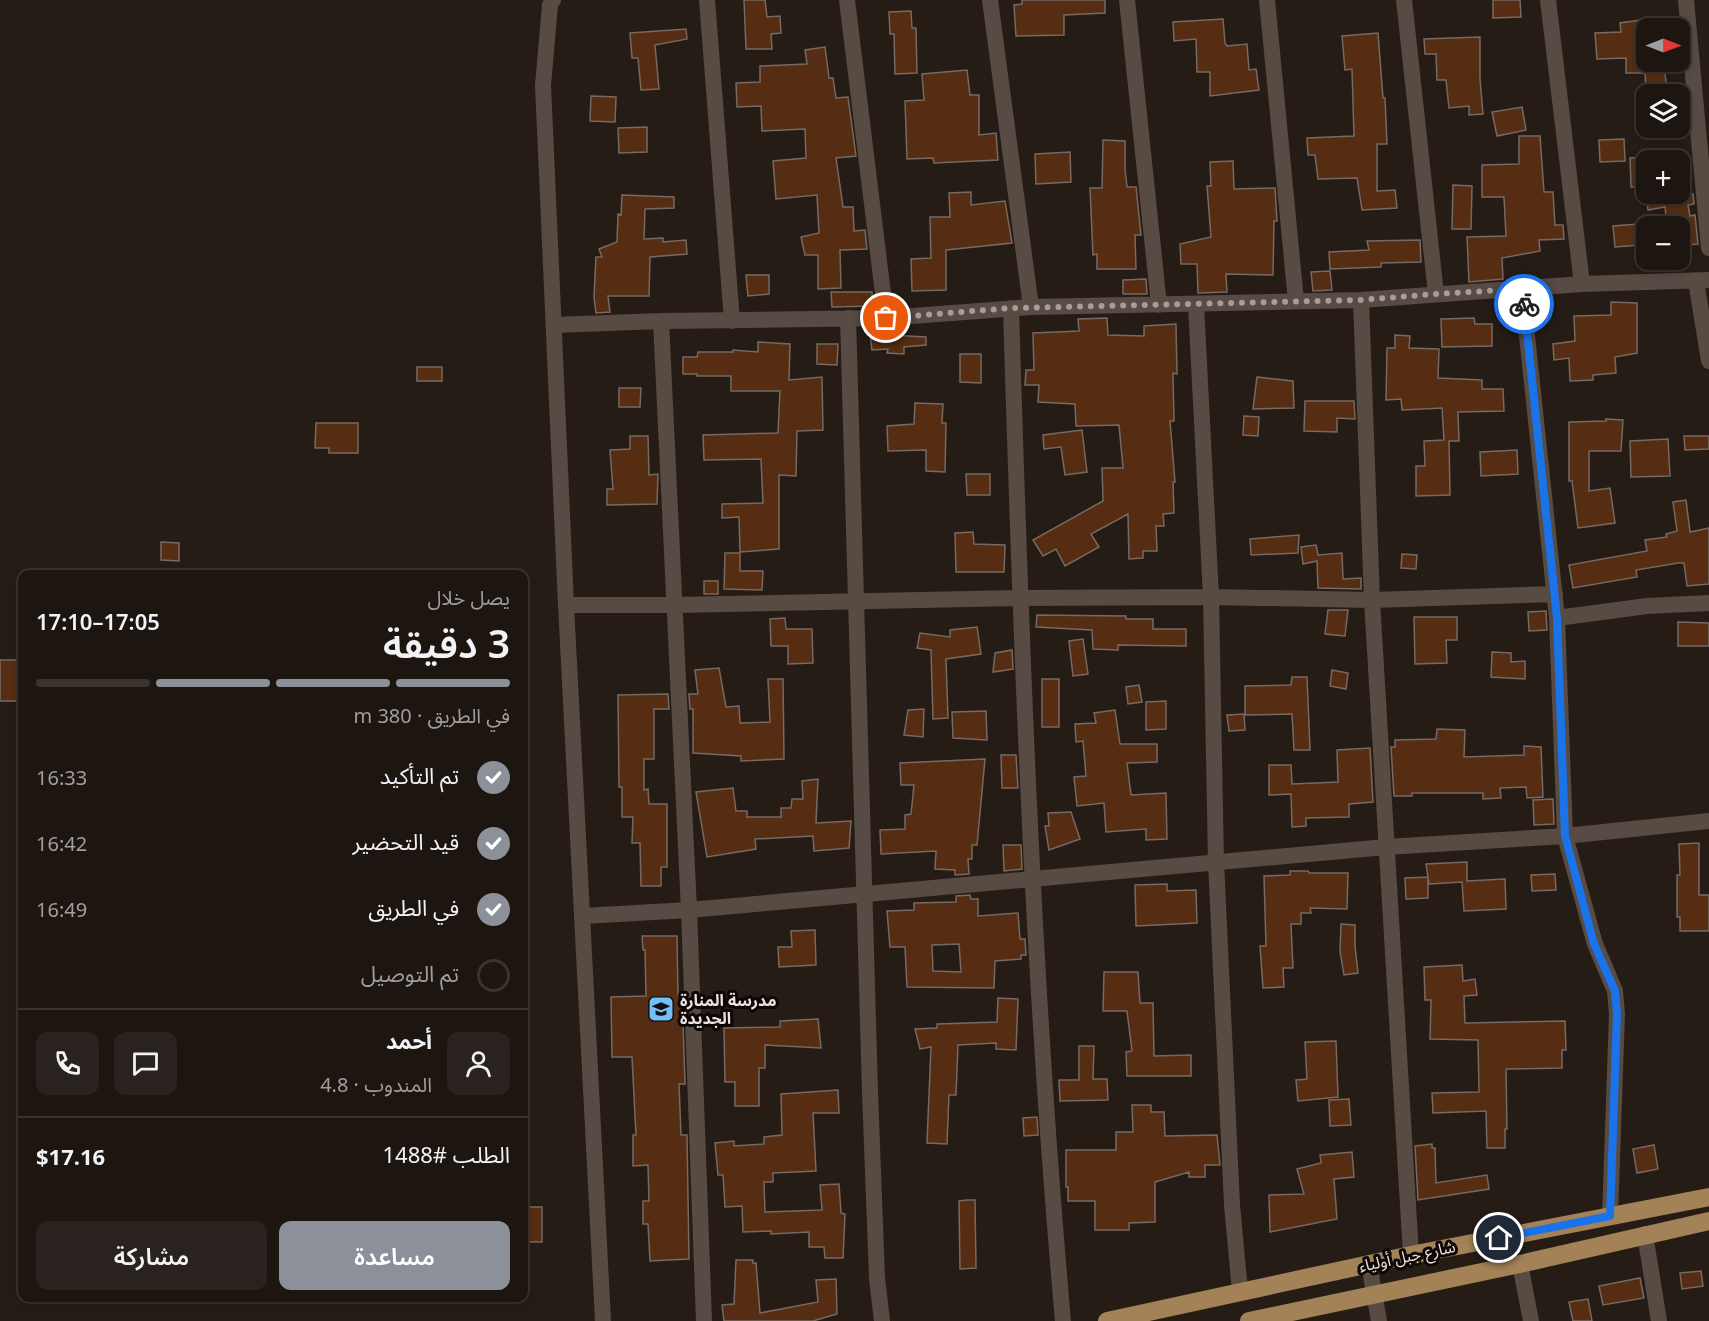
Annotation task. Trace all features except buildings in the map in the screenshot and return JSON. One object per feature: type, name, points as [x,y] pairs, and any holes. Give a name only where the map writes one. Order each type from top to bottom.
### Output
[{"type":"main road","name":"شارع جبل أولياء","points":[[1107,1321],[1369,1264],[1709,1197]]},
{"type":"main road","name":"شارع جبل أولياء","points":[[1249,1321],[1520,1264],[1709,1221]]},
{"type":"street","points":[[707,0],[732,321]]},
{"type":"street","points":[[847,0],[886,318]]},
{"type":"street","points":[[990,0],[1031,307]]},
{"type":"street","points":[[1127,0],[1159,304]]},
{"type":"street","points":[[1267,0],[1296,301]]},
{"type":"street","points":[[1404,0],[1436,294]]},
{"type":"street","points":[[1548,0],[1582,284]]},
{"type":"street","points":[[1686,0],[1709,248]]},
{"type":"street","points":[[550,2],[543,84],[566,605],[603,1321]]},
{"type":"street","points":[[554,325],[886,318],[1031,307],[1360,300],[1582,284],[1702,280],[1709,361]]},
{"type":"street","points":[[1522,289],[1557,618],[1565,836],[1594,944],[1615,991],[1617,1014],[1610,1216]]},
{"type":"street","points":[[1360,300],[1372,600],[1411,1256]]},
{"type":"street","points":[[1196,304],[1211,597],[1216,862],[1232,1205],[1240,1291]]},
{"type":"street","points":[[1011,308],[1020,598],[1033,880],[1063,1321]]},
{"type":"street","points":[[848,318],[864,895],[877,1278],[882,1321]]},
{"type":"street","points":[[662,321],[689,910],[704,1321]]},
{"type":"street","points":[[566,605],[1020,598],[1211,597],[1372,600],[1555,594]]},
{"type":"street","points":[[1557,618],[1647,606],[1709,603]]},
{"type":"street","points":[[582,916],[689,910],[1216,862],[1565,836],[1709,821]]},
{"type":"street","points":[[1646,1234],[1659,1321]]},
{"type":"street","points":[[1369,1264],[1379,1321]]},
{"type":"street","points":[[1520,1264],[1531,1321]]},
{"type":"way so far","points":[[886,318],[1011,308],[1360,300],[1522,289],[1524,304]]},
{"type":"place","name":"مدرسة المنارة الجديدة","points":[[661,1009]]},
{"type":"route","points":[[1499,1238],[1610,1216],[1617,1014],[1615,991],[1594,944],[1565,836],[1557,618],[1524,304]]}]
